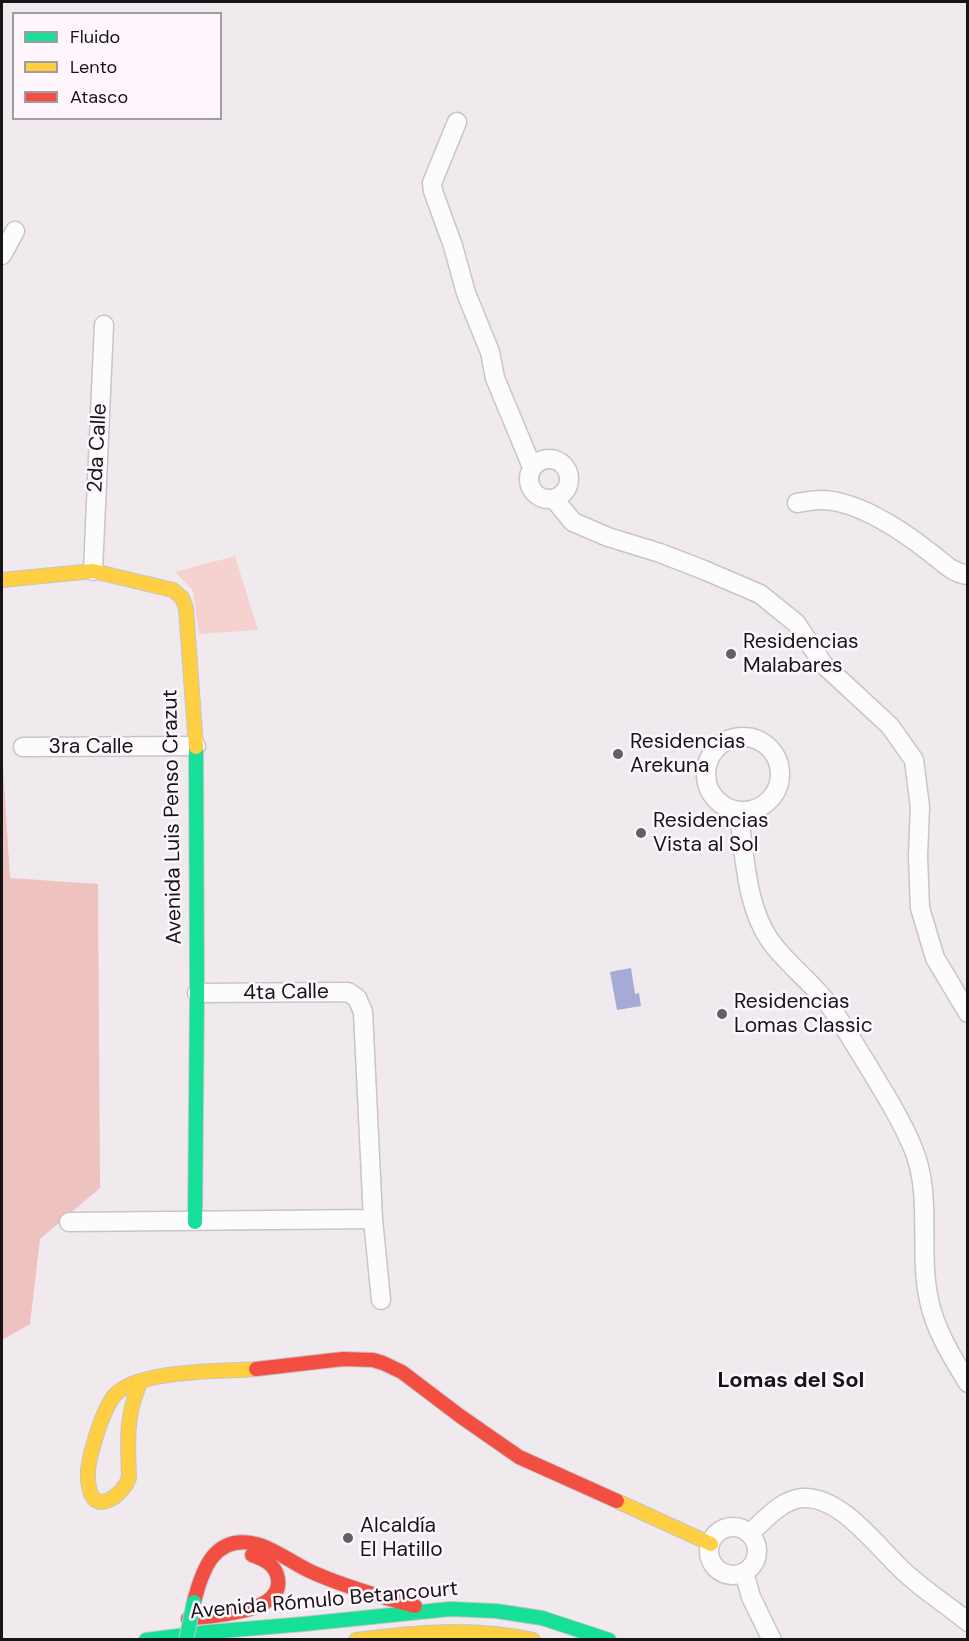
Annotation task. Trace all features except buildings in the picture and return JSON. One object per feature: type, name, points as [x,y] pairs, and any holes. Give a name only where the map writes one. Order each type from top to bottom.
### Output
[{"type":"street","points":[[457,122],[432,183],[433,191],[453,246],[466,293],[490,352],[495,378],[532,467]]},
{"type":"street","points":[[2,255],[15,231]]},
{"type":"street","name":"2da Calle","points":[[93,571],[104,325]]},
{"type":"street","points":[[546,458],[553,458],[565,465],[569,485],[566,491],[554,499],[541,498],[531,489],[529,476],[532,467],[546,458]]},
{"type":"street","points":[[554,499],[573,522],[608,537],[705,570],[760,594],[796,624],[823,664],[890,726],[914,760],[920,807],[918,855],[920,909],[935,958],[968,1013]]},
{"type":"street","points":[[797,503],[821,500],[841,503],[861,510],[913,540],[948,568],[958,574],[968,575]]},
{"type":"street","name":"Avenida Luis Penso Crazut","points":[[2,580],[93,571],[173,590],[182,598],[186,608],[196,746],[195,1222]]},
{"type":"street","points":[[744,736],[760,740],[774,753],[779,764],[780,777],[771,799],[762,806],[738,811],[716,800],[709,789],[706,771],[712,753],[720,744],[732,738],[744,736]]},
{"type":"street","name":"3ra Calle","points":[[23,747],[196,746]]},
{"type":"street","points":[[738,811],[756,912],[769,939],[836,1015],[894,1108],[913,1149],[923,1186],[925,1206],[923,1233],[929,1301],[941,1335],[968,1383]]},
{"type":"street","name":"4ta Calle","points":[[197,993],[348,992],[357,998],[363,1012],[373,1219]]},
{"type":"street","points":[[69,1222],[373,1219],[381,1300]]},
{"type":"street","points":[[141,1381],[132,1401],[128,1431],[127,1487],[115,1498],[106,1501],[98,1500],[92,1496],[87,1479],[88,1469],[108,1404],[123,1388],[141,1381],[157,1376],[259,1369],[343,1359],[373,1360],[402,1372],[519,1457],[711,1544]]},
{"type":"street","points":[[101,1424],[128,1431]]},
{"type":"street","points":[[750,1533],[784,1503],[809,1498],[825,1502],[845,1514],[908,1575],[968,1622]]},
{"type":"street","points":[[737,1527],[750,1533],[756,1541],[757,1551],[750,1569],[731,1575],[715,1566],[710,1556],[711,1544],[718,1533],[724,1529],[737,1527]]},
{"type":"street","points":[[198,1640],[204,1569],[209,1558],[227,1544],[247,1542],[257,1544],[313,1573],[338,1583],[427,1610]]},
{"type":"street","points":[[144,1640],[170,1622],[263,1605],[276,1593],[278,1584],[276,1571],[266,1561],[250,1555],[228,1560],[217,1569],[200,1603],[186,1640]]},
{"type":"street","points":[[744,1572],[751,1597],[772,1640]]},
{"type":"street","name":"Avenida Rómulo Betancourt","points":[[144,1640],[427,1610],[489,1610],[523,1614],[557,1622],[609,1640]]},
{"type":"street","name":"Avenida Rómulo Betancourt","points":[[356,1640],[444,1630],[481,1631],[533,1639]]},
{"type":"shaded area","points":[[235,556],[258,630],[199,634],[193,591],[175,572]]},
{"type":"shaded area","points":[[2,767],[10,878],[98,884],[100,1188],[40,1239],[30,1324],[2,1340]]},
{"type":"water","points":[[631,968],[635,994],[639,993],[641,1006],[617,1010],[610,972]]},
{"type":"traffic: fast","points":[[195,1222],[196,747]]},
{"type":"traffic: fast","points":[[186,1640],[194,1602]]},
{"type":"traffic: fast","points":[[146,1640],[450,1609],[496,1611],[542,1618],[609,1640]]},
{"type":"traffic: slow","points":[[2,580],[93,571],[173,590],[182,598],[186,608],[196,747]]},
{"type":"traffic: slow","points":[[141,1381],[130,1417],[129,1478],[115,1496],[102,1502],[97,1501],[92,1496],[89,1487],[88,1467],[100,1424],[114,1396],[125,1387],[141,1381],[160,1376],[256,1369]]},
{"type":"traffic: slow","points":[[617,1501],[711,1544]]},
{"type":"traffic: slow","points":[[356,1640],[444,1632],[488,1633],[533,1640]]},
{"type":"traffic: jam","points":[[256,1369],[343,1359],[373,1360],[383,1363],[402,1372],[519,1457],[617,1501]]},
{"type":"traffic: jam","points":[[194,1602],[201,1578],[212,1557],[230,1544],[242,1542],[263,1546],[307,1570],[338,1583],[415,1606]]},
{"type":"traffic: jam","points":[[188,1619],[244,1611],[269,1599],[277,1591],[277,1574],[269,1563],[252,1555]]},
{"type":"place","name":"Residencias Malabares","points":[[731,654]]},
{"type":"place","name":"Residencias Arekuna","points":[[618,754]]},
{"type":"place","name":"Residencias Vista al Sol","points":[[641,833]]},
{"type":"place","name":"Residencias Lomas Classic","points":[[722,1014]]},
{"type":"place","name":"Alcaldía El Hatillo","points":[[348,1538]]},
{"type":"district","name":"Lomas del Sol","points":[[791,1381]]}]
